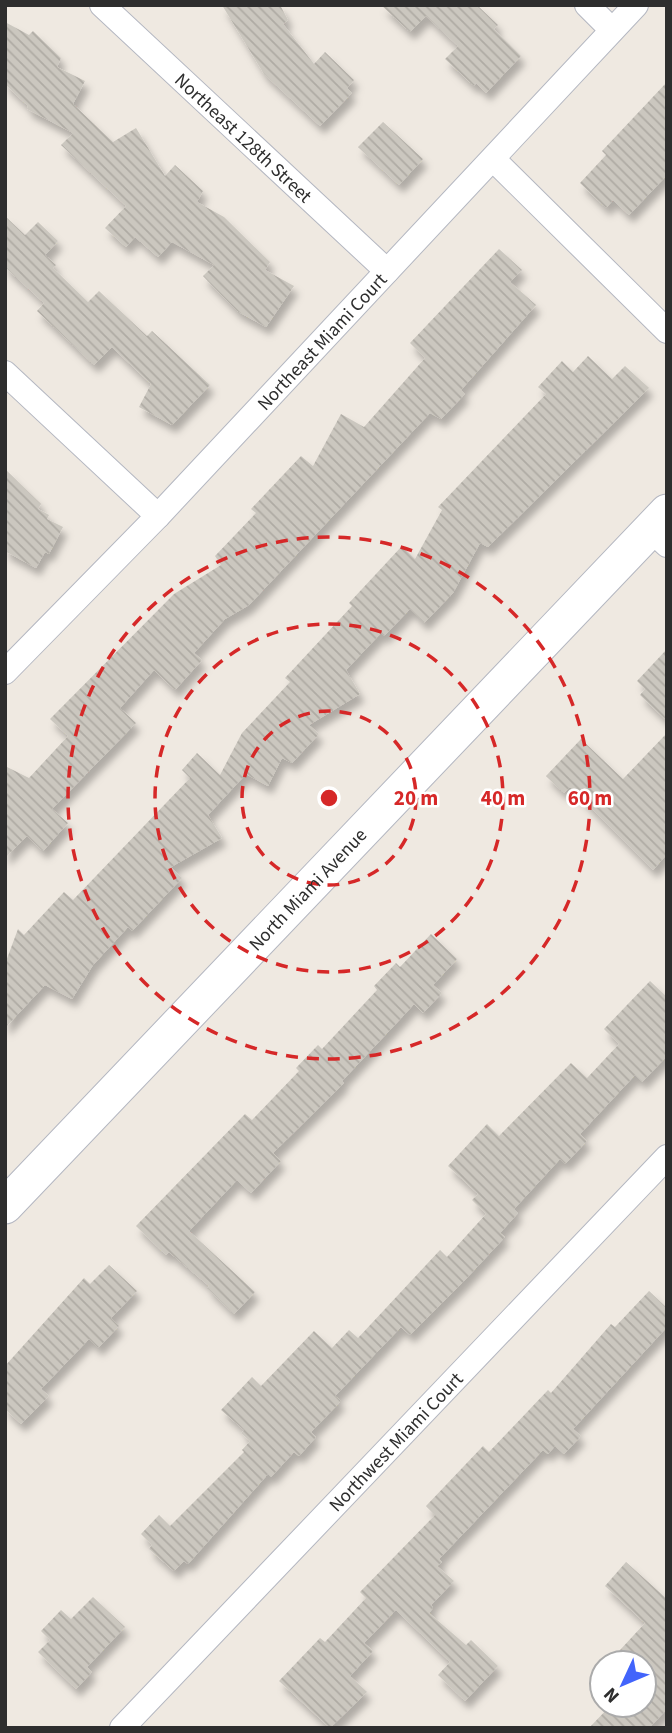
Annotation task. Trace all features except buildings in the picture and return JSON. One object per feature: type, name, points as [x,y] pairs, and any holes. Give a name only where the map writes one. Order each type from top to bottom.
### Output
[{"type":"street","name":"Northeast 128th Street","points":[[102,5],[387,271]]},
{"type":"street","points":[[587,5],[612,30]]},
{"type":"street","name":"Northeast Miami Court","points":[[5,672],[158,516],[494,160],[636,5]]},
{"type":"street","points":[[494,160],[667,331]]},
{"type":"street","points":[[5,373],[158,516]]},
{"type":"street","name":"North Miami Avenue","points":[[5,1206],[661,529]]},
{"type":"street","name":"Northwest Miami Court","points":[[122,1728],[667,1157]]}]
